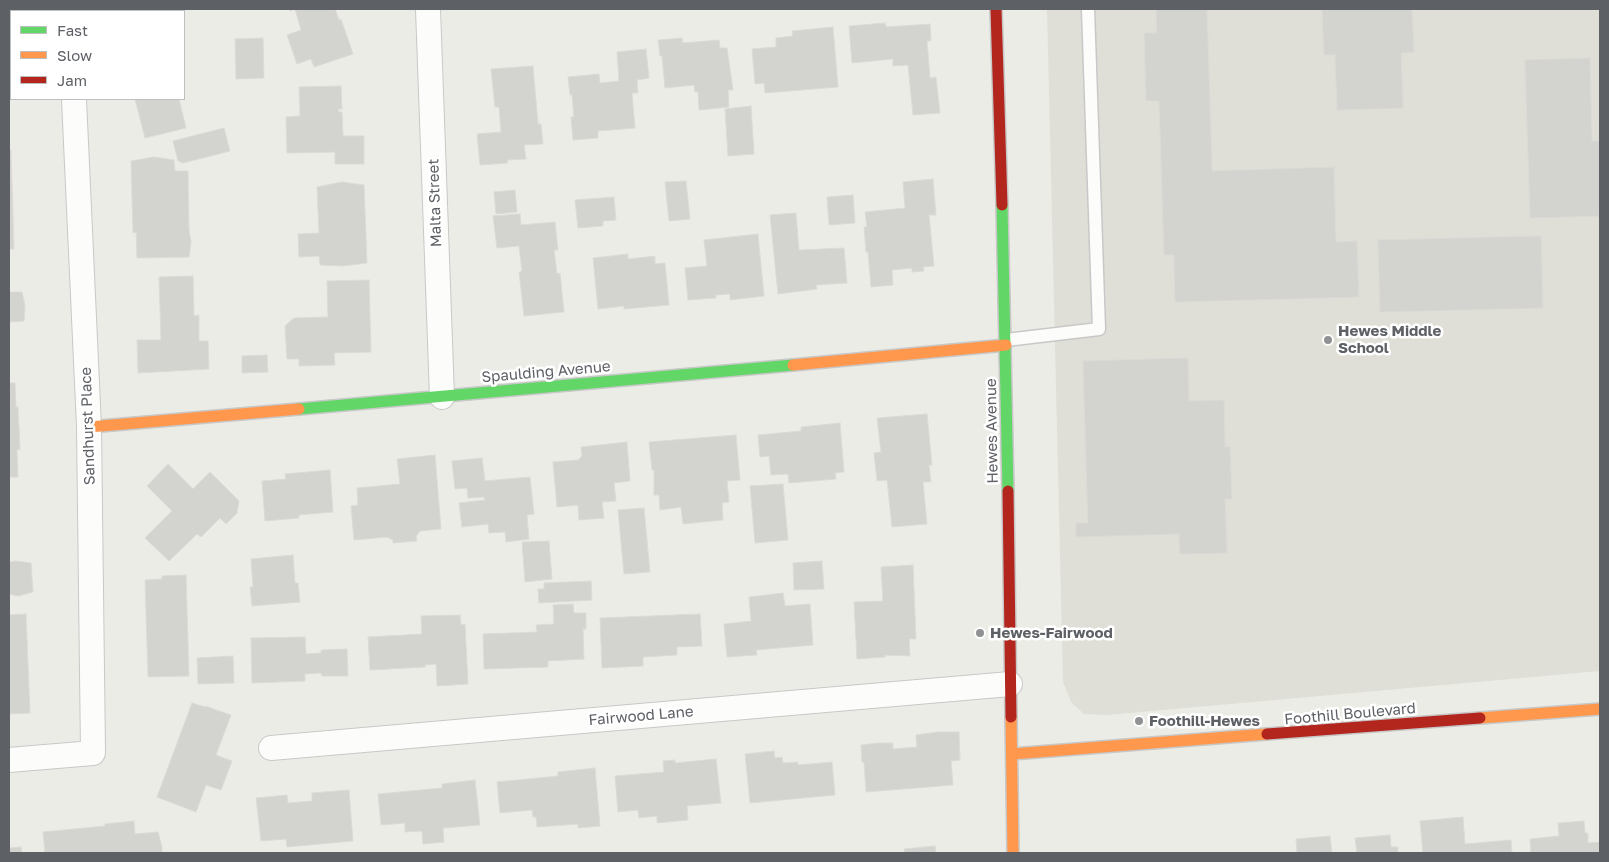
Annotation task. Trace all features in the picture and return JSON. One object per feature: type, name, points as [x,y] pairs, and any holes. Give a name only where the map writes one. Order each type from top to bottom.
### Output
[{"type":"street","name":"Malta Street","points":[[428,9],[442,397]]},
{"type":"street","name":"Hewes Avenue","points":[[996,9],[1006,342],[1013,853]]},
{"type":"street","name":"Sandhurst Place","points":[[9,760],[93,753],[88,427],[74,100]]},
{"type":"street","name":"Spaulding Avenue","points":[[88,427],[442,397],[1006,342]]},
{"type":"street","name":"Fairwood Lane","points":[[271,748],[1010,684]]},
{"type":"street","name":"Foothill Boulevard","points":[[1012,754],[1600,709]]},
{"type":"lane","points":[[1006,342],[1099,328],[1088,9]]},
{"type":"shaded area","name":"Hewes Middle School","points":[[1047,9],[1600,9],[1600,671],[1107,715],[1084,714],[1071,702],[1063,682]]},
{"type":"building","points":[[144,9],[178,10],[144,10]]},
{"type":"building","points":[[295,9],[335,9],[339,20],[341,19],[353,54],[314,67],[311,59],[297,64],[287,35],[301,30]]},
{"type":"building","points":[[1156,9],[1207,9],[1212,171],[1334,167],[1336,242],[1357,241],[1359,297],[1175,302],[1174,255],[1164,255],[1159,101],[1146,101],[1144,33],[1157,33]]},
{"type":"building","points":[[1322,9],[1412,9],[1414,52],[1401,53],[1403,108],[1337,110],[1335,55],[1324,55]]},
{"type":"building","points":[[885,23],[886,27],[930,24],[931,41],[927,41],[930,78],[936,77],[940,113],[913,115],[908,65],[893,66],[893,59],[852,63],[849,26]]},
{"type":"building","points":[[833,27],[838,87],[765,93],[764,83],[755,84],[752,49],[776,47],[776,38],[793,36],[792,31]]},
{"type":"building","points":[[263,38],[264,78],[236,79],[235,39]]},
{"type":"building","points":[[682,38],[683,43],[719,40],[720,48],[727,48],[733,90],[728,90],[729,107],[699,110],[698,92],[695,92],[694,85],[665,88],[662,56],[660,56],[658,40]]},
{"type":"building","points":[[646,49],[649,78],[637,80],[638,93],[632,93],[635,128],[598,131],[598,138],[573,140],[571,117],[574,117],[568,77],[599,74],[600,83],[619,81],[617,52]]},
{"type":"building","points":[[1590,58],[1592,141],[1600,141],[1600,216],[1530,218],[1525,60]]},
{"type":"building","points":[[533,66],[538,124],[541,124],[543,144],[524,145],[526,159],[507,160],[508,163],[480,165],[477,134],[501,132],[499,107],[495,107],[491,69]]},
{"type":"building","points":[[341,86],[342,109],[338,109],[339,112],[342,112],[343,136],[364,136],[364,164],[335,164],[335,152],[287,153],[286,117],[300,116],[299,87]]},
{"type":"building","points":[[135,100],[179,100],[186,128],[145,138]]},
{"type":"building","points":[[751,106],[754,154],[728,156],[725,109]]},
{"type":"building","points":[[224,128],[230,151],[183,163],[178,161],[173,141]]},
{"type":"building","points":[[9,150],[11,150],[14,249],[9,249]]},
{"type":"building","points":[[154,157],[174,160],[175,171],[188,171],[191,242],[189,257],[137,258],[136,232],[133,233],[131,161]]},
{"type":"building","points":[[933,179],[936,215],[929,215],[934,266],[923,267],[924,271],[912,272],[912,268],[892,270],[893,285],[871,287],[864,227],[867,227],[865,212],[905,208],[903,182]]},
{"type":"building","points":[[686,181],[690,219],[669,221],[665,182]]},
{"type":"building","points":[[342,182],[364,185],[367,263],[343,266],[320,265],[319,256],[299,257],[298,234],[319,233],[317,187]]},
{"type":"building","points":[[515,190],[517,212],[496,214],[494,192]]},
{"type":"building","points":[[853,195],[855,223],[829,225],[827,197]]},
{"type":"building","points":[[614,197],[616,220],[603,221],[603,226],[578,228],[575,200]]},
{"type":"building","points":[[796,213],[799,250],[844,248],[847,283],[816,285],[817,289],[778,294],[770,215]]},
{"type":"building","points":[[520,214],[521,225],[555,222],[558,250],[554,250],[557,274],[560,273],[564,312],[524,316],[519,272],[522,271],[519,246],[497,248],[493,216]]},
{"type":"building","points":[[758,234],[764,296],[730,300],[730,294],[716,295],[716,298],[688,300],[685,268],[707,266],[704,240]]},
{"type":"building","points":[[1541,236],[1543,308],[1380,312],[1378,240]]},
{"type":"building","points":[[628,254],[628,259],[655,256],[655,264],[665,263],[669,305],[624,309],[624,306],[598,309],[593,258]]},
{"type":"building","points":[[193,276],[194,316],[199,315],[199,341],[208,341],[209,369],[138,373],[137,340],[161,340],[159,277]]},
{"type":"building","points":[[369,280],[371,352],[334,353],[335,365],[299,366],[299,359],[287,359],[285,326],[294,318],[328,317],[327,281]]},
{"type":"building","points":[[9,292],[22,292],[25,306],[24,321],[9,322]]},
{"type":"building","points":[[267,355],[268,372],[242,373],[242,356]]},
{"type":"building","points":[[1188,358],[1189,401],[1224,400],[1225,447],[1230,447],[1232,499],[1225,499],[1227,553],[1180,554],[1179,534],[1076,537],[1076,523],[1088,523],[1083,361]]},
{"type":"building","points":[[9,383],[15,383],[16,407],[18,407],[20,449],[17,450],[18,477],[9,477]]},
{"type":"building","points":[[927,414],[932,465],[929,465],[931,482],[923,482],[927,524],[892,527],[887,480],[877,481],[874,453],[881,452],[877,418]]},
{"type":"building","points":[[840,423],[844,472],[835,473],[836,479],[789,483],[788,474],[771,475],[769,456],[760,457],[758,435],[801,431],[801,427]]},
{"type":"building","points":[[736,435],[740,480],[727,481],[729,502],[722,503],[723,520],[683,524],[681,507],[660,510],[659,495],[654,495],[654,470],[652,470],[649,442]]},
{"type":"building","points":[[627,442],[630,481],[614,483],[616,501],[602,502],[604,518],[579,520],[578,505],[557,507],[553,462],[578,460],[582,456],[581,447]]},
{"type":"building","points":[[435,455],[441,529],[420,531],[416,536],[417,541],[393,543],[393,540],[387,537],[354,540],[351,506],[358,505],[357,488],[400,484],[397,459]]},
{"type":"building","points":[[482,458],[485,481],[530,477],[534,514],[527,515],[529,539],[506,542],[505,532],[489,533],[488,524],[462,527],[459,503],[485,500],[484,497],[468,498],[467,488],[455,489],[452,461]]},
{"type":"building","points":[[168,464],[193,489],[210,472],[239,501],[237,513],[226,524],[220,518],[201,537],[197,534],[169,561],[145,538],[172,511],[147,486]]},
{"type":"building","points":[[330,470],[333,512],[265,521],[262,481],[286,479],[285,474]]},
{"type":"building","points":[[783,484],[788,540],[755,543],[750,486]]},
{"type":"building","points":[[644,508],[650,572],[624,574],[618,510]]},
{"type":"building","points":[[549,541],[552,579],[525,582],[522,542]]},
{"type":"building","points":[[293,555],[295,583],[298,583],[300,602],[252,606],[250,587],[253,587],[251,559]]},
{"type":"building","points":[[822,561],[824,589],[794,590],[793,563]]},
{"type":"building","points":[[9,562],[31,563],[33,592],[18,596],[9,594]]},
{"type":"building","points":[[913,565],[916,639],[909,639],[910,656],[885,655],[885,657],[857,659],[854,602],[883,601],[881,567]]},
{"type":"building","points":[[186,575],[189,676],[148,677],[145,580],[162,579],[162,576]]},
{"type":"building","points":[[591,581],[592,600],[539,603],[538,589],[544,589],[544,583]]},
{"type":"building","points":[[783,593],[785,606],[810,604],[813,645],[756,650],[757,655],[727,657],[724,624],[751,621],[749,597]]},
{"type":"building","points":[[573,604],[574,613],[586,613],[586,629],[583,629],[584,659],[548,661],[548,667],[484,669],[483,634],[537,632],[536,625],[554,624],[553,605]]},
{"type":"building","points":[[26,614],[30,713],[9,714],[9,615]]},
{"type":"building","points":[[700,614],[702,646],[677,647],[677,655],[643,657],[643,666],[602,668],[600,618]]},
{"type":"building","points":[[460,615],[461,625],[465,624],[468,684],[437,686],[436,664],[425,665],[425,667],[370,670],[368,637],[422,634],[421,616]]},
{"type":"building","points":[[305,637],[306,654],[321,653],[321,650],[347,649],[348,676],[322,676],[321,673],[305,674],[305,681],[252,683],[251,638]]},
{"type":"building","points":[[233,656],[234,683],[198,684],[197,658]]},
{"type":"building","points":[[192,703],[231,715],[216,755],[232,761],[221,790],[206,785],[196,812],[157,797]]},
{"type":"building","points":[[959,732],[960,760],[951,761],[953,785],[866,792],[861,745],[893,743],[893,749],[917,747],[916,735]]},
{"type":"building","points":[[774,751],[775,758],[782,757],[783,763],[798,762],[798,765],[832,762],[835,795],[750,803],[745,754]]},
{"type":"building","points":[[716,759],[721,803],[687,806],[688,820],[657,823],[657,816],[639,818],[638,810],[618,812],[615,776],[664,772],[663,761],[675,760],[675,763]]},
{"type":"building","points":[[595,768],[600,826],[578,828],[578,824],[537,827],[536,817],[533,817],[532,810],[500,813],[497,782],[558,776],[558,772]]},
{"type":"building","points":[[475,780],[480,825],[443,828],[444,842],[423,844],[422,831],[405,832],[405,823],[381,825],[378,794],[442,788],[442,784]]},
{"type":"building","points":[[349,790],[353,841],[287,847],[286,839],[261,841],[256,798],[287,795],[288,803],[312,801],[312,793]]},
{"type":"building","points":[[1463,817],[1465,844],[1511,840],[1512,853],[1423,853],[1420,821]]},
{"type":"building","points":[[134,821],[135,834],[158,832],[162,853],[45,853],[43,832]]},
{"type":"building","points":[[1584,821],[1585,833],[1588,833],[1588,843],[1600,842],[1600,853],[1531,853],[1530,839],[1559,836],[1558,823]]},
{"type":"building","points":[[1390,835],[1391,847],[1398,847],[1398,853],[1357,853],[1355,838]]},
{"type":"building","points":[[1330,836],[1332,853],[1297,853],[1296,839]]},
{"type":"building","points":[[935,846],[936,853],[905,853],[904,849]]},
{"type":"building","points":[[21,847],[22,853],[9,853],[9,848]]},
{"type":"traffic: fast","points":[[1002,205],[1008,491]]},
{"type":"traffic: fast","points":[[299,409],[793,365]]},
{"type":"traffic: slow","points":[[793,365],[1006,345]]},
{"type":"traffic: slow","points":[[89,427],[299,409]]},
{"type":"traffic: slow","points":[[1480,718],[1600,709]]},
{"type":"traffic: slow","points":[[1011,717],[1013,853]]},
{"type":"traffic: slow","points":[[1012,754],[1267,734]]},
{"type":"traffic: jam","points":[[996,9],[1002,205]]},
{"type":"traffic: jam","points":[[1008,491],[1011,717]]},
{"type":"traffic: jam","points":[[1267,734],[1480,718]]},
{"type":"place","name":"Hewes Middle School","points":[[1328,340]]},
{"type":"place","name":"Hewes-Fairwood","points":[[980,633]]},
{"type":"place","name":"Foothill-Hewes","points":[[1139,721]]}]
